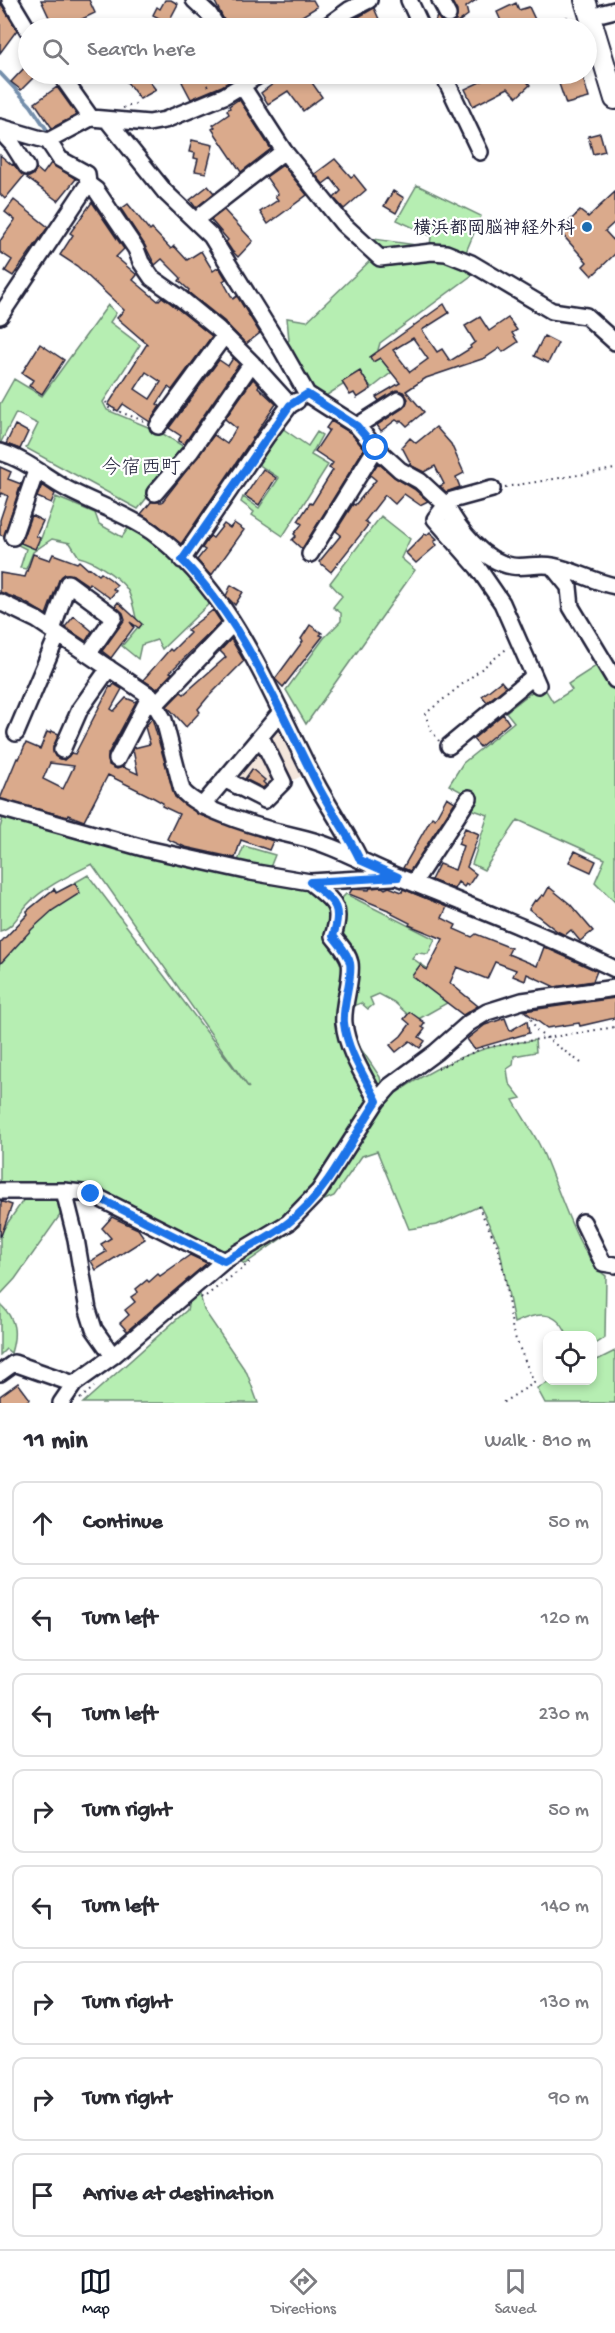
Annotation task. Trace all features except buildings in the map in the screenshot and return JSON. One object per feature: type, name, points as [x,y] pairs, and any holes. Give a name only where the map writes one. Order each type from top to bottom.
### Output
[{"type":"main road","points":[[585,0],[590,18]]},
{"type":"main road","points":[[605,8],[615,55]]},
{"type":"main road","points":[[597,40],[615,99]]},
{"type":"street","points":[[10,0],[21,18]]},
{"type":"street","points":[[194,0],[212,18]]},
{"type":"street","points":[[338,18],[369,0]]},
{"type":"street","points":[[409,0],[417,18]]},
{"type":"street","points":[[440,0],[448,15]]},
{"type":"street","points":[[67,84],[91,118]]},
{"type":"street","points":[[0,129],[48,141],[91,118],[149,123],[165,120],[215,100],[240,84]]},
{"type":"street","points":[[253,84],[284,150],[343,224],[380,258],[432,252],[446,253],[471,263],[552,310],[586,316],[615,342]]},
{"type":"street","points":[[448,84],[480,152]]},
{"type":"street","points":[[108,121],[165,192],[211,236],[307,394],[357,426],[400,470],[420,481],[446,505],[453,519],[474,544],[492,560],[512,566],[552,565],[615,586]]},
{"type":"street","points":[[0,129],[27,167]]},
{"type":"street","points":[[0,316],[88,184],[87,174],[60,159],[48,141]]},
{"type":"street","points":[[203,214],[284,150]]},
{"type":"street","points":[[88,184],[96,190],[136,249],[141,262],[152,278],[224,336],[290,405]]},
{"type":"street","points":[[158,426],[224,336]]},
{"type":"street","points":[[155,493],[191,451],[252,363]]},
{"type":"street","points":[[182,560],[290,405],[307,394]]},
{"type":"street","points":[[357,426],[398,400]]},
{"type":"street","points":[[310,554],[376,448]]},
{"type":"street","points":[[0,452],[27,464],[78,495],[152,532],[201,578],[233,623],[316,783],[360,860]]},
{"type":"street","points":[[13,537],[36,471]]},
{"type":"street","points":[[448,746],[536,681],[502,603],[478,568],[435,519],[452,500],[492,489]]},
{"type":"street","points":[[552,565],[569,587],[572,607],[615,680]]},
{"type":"street","points":[[16,733],[55,632],[68,583],[114,617],[88,653]]},
{"type":"street","points":[[0,602],[37,620],[110,668],[153,700],[164,720],[182,790],[188,798],[202,806],[280,833],[302,838],[360,860],[492,913],[615,969]]},
{"type":"street","points":[[117,759],[153,700],[233,623]]},
{"type":"street","points":[[62,750],[80,709],[110,668]]},
{"type":"street","points":[[202,806],[281,712]]},
{"type":"street","points":[[224,779],[265,800],[283,782],[261,737]]},
{"type":"street","points":[[414,882],[469,798]]},
{"type":"street","points":[[0,808],[147,849],[251,872],[310,882],[398,877]]},
{"type":"street","points":[[310,882],[333,902],[339,918],[333,936],[347,955],[351,966],[345,995],[344,1023],[357,1062],[377,1101]]},
{"type":"street","points":[[61,1403],[74,1384],[112,1356],[224,1261],[288,1223],[319,1191],[377,1101],[390,1086],[436,1052],[469,1023],[488,1012],[522,1001],[615,988]]},
{"type":"street","points":[[0,1191],[64,1191],[91,1194],[224,1261]]},
{"type":"street","points":[[64,1191],[76,1239],[88,1310],[94,1329],[112,1356]]},
{"type":"street","points":[[584,1222],[603,1263],[615,1265]]},
{"type":"street","points":[[0,1373],[14,1364],[74,1384]]},
{"type":"path","points":[[207,84],[215,100]]},
{"type":"path","points":[[106,402],[109,408],[158,426]]},
{"type":"path","points":[[492,489],[615,469]]},
{"type":"path","points":[[448,746],[440,741],[431,730],[425,714],[518,639]]},
{"type":"path","points":[[522,1001],[538,1032],[584,1065]]},
{"type":"path","points":[[478,1206],[497,1245],[513,1332],[534,1383],[502,1403]]},
{"type":"shaded area","points":[[279,724],[306,774],[287,783],[268,739]]},
{"type":"shaded area","points":[[261,745],[278,780],[265,796],[231,777]]},
{"type":"green space","points":[[417,185],[481,216],[466,252],[481,264],[479,270],[380,343],[378,350],[392,372],[372,388],[360,374],[327,395],[327,404],[309,392],[283,346],[289,340],[287,318],[307,321],[375,256],[368,249],[374,239],[430,247],[431,236],[397,220]]},
{"type":"green space","points":[[108,305],[116,313],[110,322],[140,345],[103,402],[107,410],[160,432],[186,448],[138,509],[26,448],[38,424],[16,413],[0,444],[0,404],[14,379],[42,396]]},
{"type":"green space","points":[[279,426],[308,446],[317,432],[322,435],[311,455],[328,465],[283,536],[252,515],[254,512],[241,502],[243,497],[259,508],[279,478],[255,462]]},
{"type":"green space","points":[[56,497],[95,513],[99,524],[122,537],[131,524],[151,534],[213,600],[162,649],[157,640],[141,645],[138,659],[122,646],[138,627],[129,593],[112,574],[79,557],[70,543],[52,539],[33,552],[26,569],[20,568],[26,549],[18,545],[20,541],[33,546],[39,544]]},
{"type":"green space","points":[[381,516],[410,539],[401,558],[415,570],[306,724],[286,690],[324,638],[341,621],[341,613],[333,607],[342,596],[330,583]]},
{"type":"green space","points":[[602,662],[615,688],[615,902],[595,882],[605,859],[518,820],[484,870],[472,864],[488,815],[468,808],[473,798],[449,785],[463,763],[514,722],[506,712],[542,684],[553,702],[572,690],[568,684]]},
{"type":"green space","points":[[7,814],[236,866],[244,846],[275,855],[269,870],[340,900],[346,894],[435,939],[428,954],[416,953],[412,958],[431,971],[447,1003],[415,1021],[394,1002],[379,994],[370,998],[373,1005],[368,1009],[361,1003],[356,1005],[347,1015],[361,1049],[380,1077],[385,1101],[445,1064],[471,1053],[490,1047],[535,1040],[536,1052],[514,1056],[513,1065],[507,1069],[509,1083],[521,1098],[513,1100],[539,1144],[577,1235],[595,1266],[606,1276],[605,1337],[597,1342],[597,1331],[565,1331],[557,1320],[544,1315],[537,1315],[514,1323],[499,1245],[480,1206],[437,1225],[409,1229],[377,1151],[362,1156],[334,1196],[313,1205],[300,1217],[299,1226],[245,1264],[111,1195],[88,1187],[0,1185],[0,944],[28,914],[27,911],[54,889],[57,893],[88,875],[249,1088],[92,864],[41,893],[27,905],[12,924],[0,931],[0,828],[3,817]]},
{"type":"green space","points":[[26,1196],[56,1198],[63,1211],[15,1279],[0,1295],[0,1234]]},
{"type":"green space","points":[[199,1291],[204,1310],[247,1373],[258,1403],[83,1403],[187,1310],[189,1300]]},
{"type":"green space","points":[[0,1304],[12,1321],[14,1339],[11,1353],[6,1349],[0,1355]]},
{"type":"green space","points":[[615,1351],[615,1403],[545,1403],[537,1388],[543,1385],[597,1385],[597,1360]]},
{"type":"waterway","points":[[0,73],[31,106],[51,136]]},
{"type":"place","name":"横浜都岡脳神経外科","points":[[587,227]]},
{"type":"district","name":"今宿西町","points":[[141,466]]},
{"type":"route","points":[[91,1194],[224,1261],[288,1223],[306,1206],[319,1191],[377,1101],[357,1062],[344,1023],[345,995],[351,966],[347,955],[333,936],[339,918],[333,902],[310,882],[398,877],[360,860],[316,783],[233,623],[201,578],[182,560],[290,405],[307,394],[357,426],[376,448]]}]
